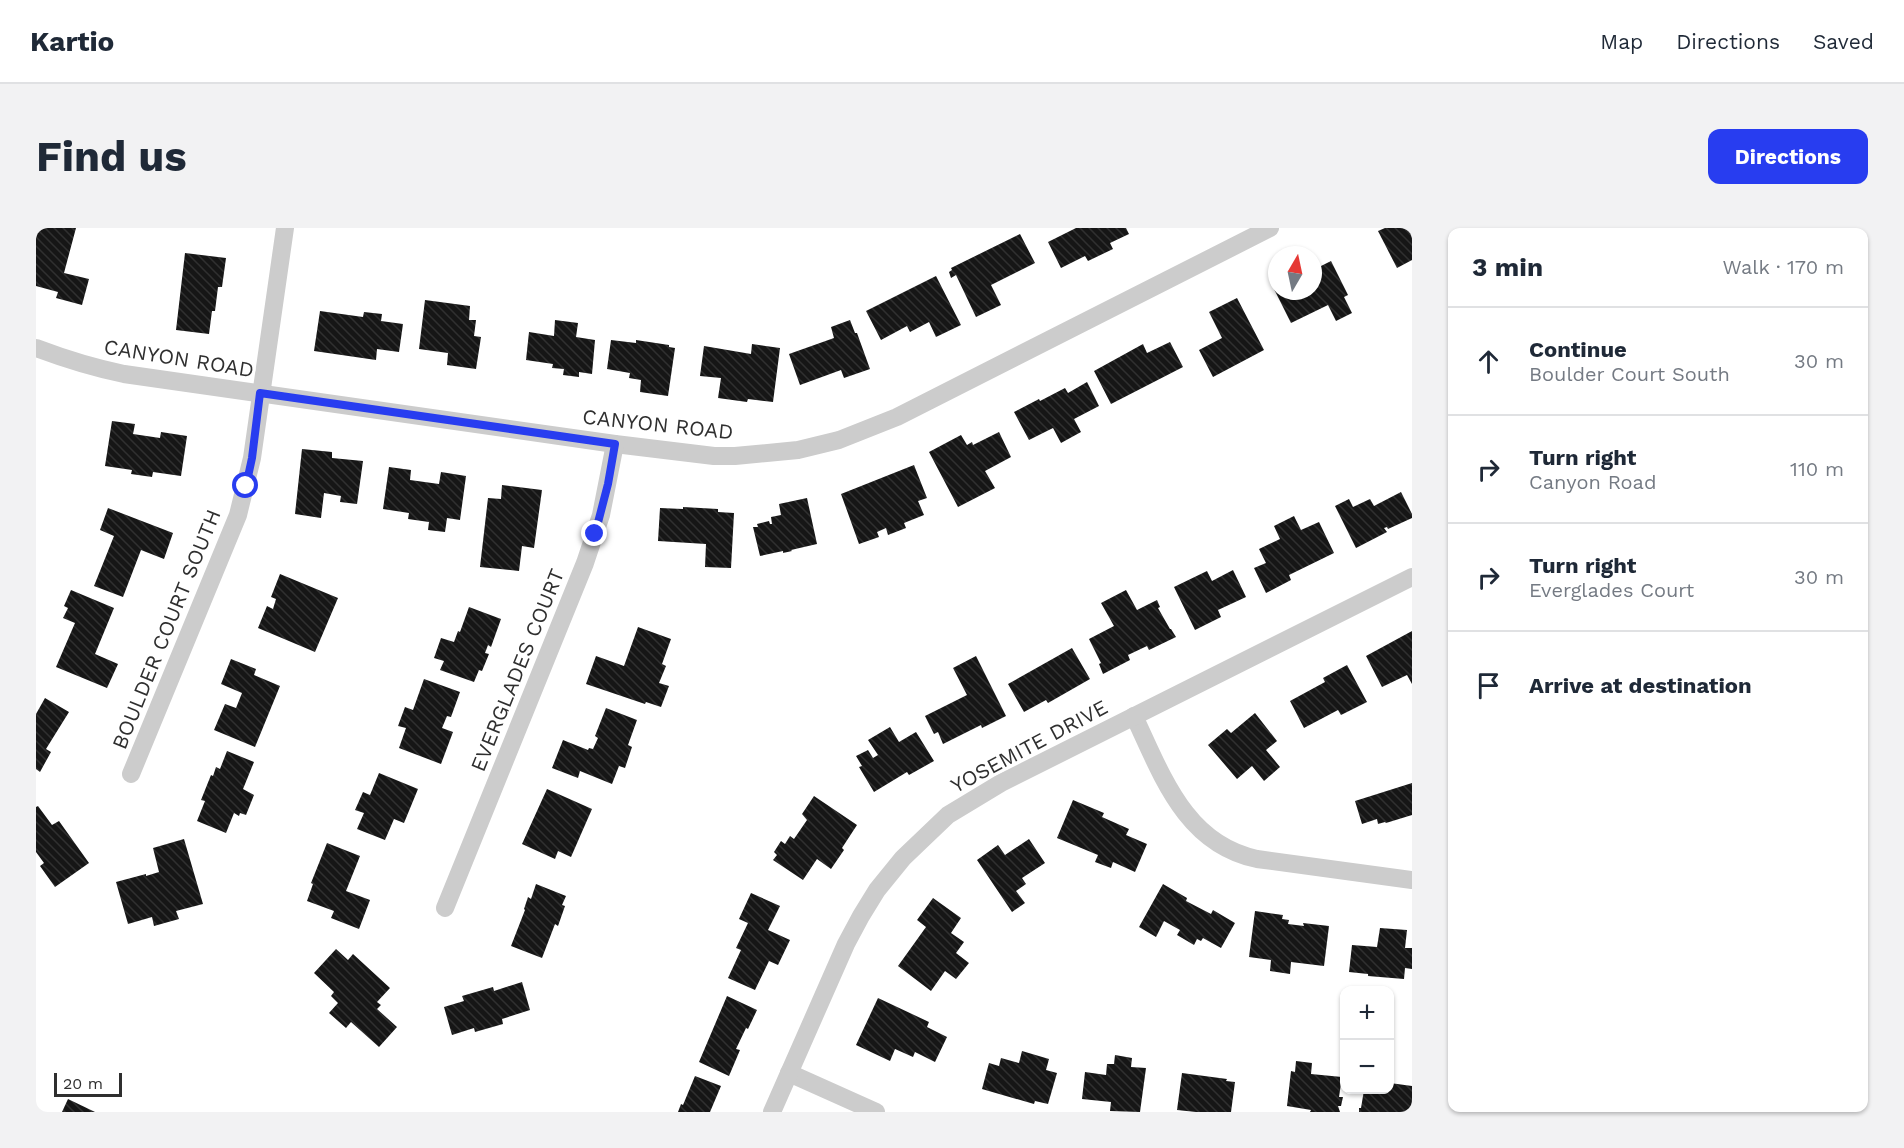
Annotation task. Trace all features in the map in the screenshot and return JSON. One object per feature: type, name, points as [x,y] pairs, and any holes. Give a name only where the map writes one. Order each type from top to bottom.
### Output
[{"type":"street","name":"BOULDER COURT SOUTH","points":[[130,774],[238,515],[252,458],[285,228]]},
{"type":"street","name":"CANYON ROAD","points":[[36,348],[99,369],[672,452],[735,456],[798,450],[839,440],[897,417],[1270,228]]},
{"type":"street","name":"EVERGLADES COURT","points":[[445,908],[585,563],[601,515],[615,444]]},
{"type":"street","name":"YOSEMITE DRIVE","points":[[772,1112],[855,925],[877,890],[903,858],[948,815],[1000,783],[1412,577]]},
{"type":"street","points":[[1134,716],[1174,799],[1194,824],[1218,843],[1247,857],[1257,859],[1412,880]]},
{"type":"street","points":[[789,1073],[876,1112]]},
{"type":"building","points":[[36,228],[76,228],[64,273],[89,279],[82,305],[56,298],[58,292],[36,286]]},
{"type":"building","points":[[1076,228],[1126,228],[1129,234],[1110,243],[1113,249],[1088,261],[1085,256],[1061,268],[1048,242]]},
{"type":"building","points":[[1385,228],[1412,228],[1412,260],[1397,268],[1378,231]]},
{"type":"building","points":[[1020,234],[1035,263],[991,285],[1001,305],[976,317],[956,275],[951,278],[949,272],[951,268]]},
{"type":"building","points":[[185,253],[226,258],[222,287],[218,287],[209,334],[176,330]]},
{"type":"building","points":[[1331,261],[1348,295],[1344,297],[1352,313],[1336,321],[1328,305],[1291,323],[1280,300],[1322,300],[1322,266]]},
{"type":"building","points":[[936,276],[961,325],[936,337],[929,322],[910,332],[907,326],[881,340],[866,311]]},
{"type":"building","points":[[1237,298],[1264,350],[1213,377],[1199,350],[1222,338],[1209,312]]},
{"type":"building","points":[[425,300],[470,306],[469,320],[476,320],[474,336],[481,337],[476,369],[447,365],[448,353],[419,349]]},
{"type":"building","points":[[320,311],[363,317],[364,312],[382,314],[381,321],[403,324],[399,352],[377,349],[376,360],[314,351]]},
{"type":"building","points":[[555,320],[578,323],[576,337],[595,340],[592,374],[579,372],[579,377],[563,375],[564,369],[552,368],[553,364],[526,360],[529,332],[554,336]]},
{"type":"building","points":[[850,320],[870,369],[844,378],[841,370],[800,385],[789,354],[834,338],[831,327]]},
{"type":"building","points":[[611,340],[636,343],[636,340],[675,348],[668,396],[640,392],[641,380],[629,378],[630,373],[607,369]]},
{"type":"building","points":[[1170,342],[1183,367],[1111,404],[1094,371],[1143,344],[1147,353]]},
{"type":"building","points":[[752,344],[780,348],[773,402],[748,399],[747,402],[718,398],[721,378],[700,376],[704,346],[751,354]]},
{"type":"building","points":[[1087,382],[1099,406],[1074,419],[1081,432],[1061,443],[1053,428],[1029,440],[1014,412],[1065,388],[1068,393]]},
{"type":"building","points":[[112,421],[135,424],[133,434],[160,438],[161,432],[187,436],[181,476],[153,472],[152,477],[131,474],[132,470],[105,466]]},
{"type":"building","points":[[999,432],[1011,457],[985,471],[995,488],[958,507],[929,452],[961,435],[967,445],[972,442],[973,445]]},
{"type":"building","points":[[302,449],[332,452],[332,458],[363,461],[357,504],[340,502],[341,496],[324,493],[321,518],[295,514]]},
{"type":"building","points":[[914,465],[927,498],[918,501],[924,515],[904,523],[906,528],[888,535],[886,528],[877,532],[879,537],[859,544],[841,494]]},
{"type":"building","points":[[389,467],[411,470],[410,480],[439,484],[441,472],[466,476],[460,520],[447,518],[445,532],[428,530],[429,522],[408,519],[409,513],[383,509]]},
{"type":"building","points":[[502,485],[542,490],[534,548],[522,546],[519,571],[480,567],[488,498],[501,499]]},
{"type":"building","points":[[1401,492],[1412,518],[1388,529],[1384,528],[1387,532],[1356,548],[1335,506],[1349,499],[1353,507],[1370,499],[1374,506]]},
{"type":"building","points":[[807,498],[817,544],[783,553],[783,551],[760,556],[753,527],[769,521],[772,524],[771,517],[781,515],[779,504]]},
{"type":"building","points":[[683,507],[718,509],[718,512],[734,513],[731,568],[705,567],[706,544],[658,541],[660,508],[683,509]]},
{"type":"building","points":[[108,508],[173,533],[164,559],[141,550],[123,597],[94,586],[114,536],[100,530]]},
{"type":"building","points":[[1294,516],[1301,530],[1319,522],[1334,553],[1289,575],[1291,580],[1266,593],[1254,568],[1266,563],[1259,549],[1280,539],[1274,526]]},
{"type":"building","points":[[1233,570],[1246,597],[1218,610],[1221,617],[1195,630],[1174,587],[1207,571],[1212,581]]},
{"type":"building","points":[[280,574],[338,598],[315,652],[258,628],[267,606],[273,609],[276,599],[271,597]]},
{"type":"building","points":[[71,590],[114,608],[95,654],[118,664],[107,688],[56,667],[75,623],[63,618],[68,608],[64,606]]},
{"type":"building","points":[[1126,590],[1137,610],[1157,600],[1160,607],[1158,608],[1176,637],[1149,650],[1147,646],[1128,655],[1130,660],[1103,674],[1099,664],[1101,663],[1089,639],[1114,626],[1101,603]]},
{"type":"building","points":[[469,607],[501,619],[491,647],[488,645],[485,653],[489,654],[482,671],[479,670],[474,682],[440,670],[444,661],[434,658],[441,638],[454,642]]},
{"type":"building","points":[[638,627],[671,639],[662,664],[666,666],[659,683],[669,686],[661,707],[646,702],[645,704],[586,684],[596,656],[624,666]]},
{"type":"building","points":[[1412,631],[1412,684],[1407,675],[1382,687],[1366,656]]},
{"type":"building","points":[[1072,648],[1090,679],[1048,703],[1046,700],[1024,712],[1008,684]]},
{"type":"building","points":[[976,656],[1006,716],[982,728],[981,725],[943,744],[938,732],[934,734],[925,716],[967,695],[953,668]]},
{"type":"building","points":[[231,659],[256,669],[254,675],[280,686],[255,747],[214,730],[225,704],[236,708],[242,693],[221,684]]},
{"type":"building","points":[[1347,665],[1367,702],[1341,715],[1338,710],[1304,728],[1290,701],[1325,682],[1323,678]]},
{"type":"building","points":[[424,679],[460,692],[451,717],[447,716],[442,728],[453,732],[441,764],[399,748],[406,728],[398,726],[405,707],[413,710]]},
{"type":"building","points":[[45,698],[69,712],[46,749],[51,752],[40,772],[36,769],[36,714]]},
{"type":"building","points":[[606,708],[637,720],[628,745],[632,747],[625,768],[619,766],[612,784],[580,771],[578,778],[552,768],[563,740],[588,750],[593,749],[598,738],[595,736]]},
{"type":"building","points":[[1255,713],[1277,741],[1266,750],[1280,767],[1264,781],[1252,766],[1237,779],[1208,745],[1227,729],[1231,733]]},
{"type":"building","points":[[890,727],[899,742],[916,732],[934,761],[909,775],[907,772],[874,792],[859,767],[862,766],[856,756],[868,750],[873,758],[878,755],[868,740]]},
{"type":"building","points":[[227,751],[254,762],[243,789],[254,795],[246,815],[240,813],[239,816],[234,813],[226,833],[197,821],[205,801],[201,800],[211,775],[213,776],[216,767],[220,769]]},
{"type":"building","points":[[379,773],[418,789],[404,823],[394,819],[385,840],[357,829],[364,813],[355,810],[363,792],[370,795]]},
{"type":"building","points":[[1412,783],[1412,815],[1386,823],[1378,824],[1377,819],[1362,824],[1355,801]]},
{"type":"building","points":[[547,789],[592,809],[571,857],[558,851],[555,859],[522,844]]},
{"type":"building","points":[[814,796],[857,825],[831,869],[817,859],[803,880],[773,860],[777,855],[774,852],[781,841],[785,844],[790,836],[794,839],[807,820],[802,814]]},
{"type":"building","points":[[1073,800],[1104,813],[1102,817],[1129,829],[1126,835],[1147,844],[1135,872],[1113,862],[1111,868],[1095,862],[1098,855],[1057,838]]},
{"type":"building","points":[[38,806],[52,825],[59,821],[89,863],[55,887],[40,866],[44,863],[36,852],[36,807]]},
{"type":"building","points":[[184,839],[203,904],[176,911],[179,919],[154,926],[152,917],[128,924],[116,882],[159,872],[153,848]]},
{"type":"building","points":[[1029,839],[1045,863],[1022,878],[1026,884],[1016,891],[1025,903],[1012,912],[977,860],[998,845],[1005,855]]},
{"type":"building","points":[[327,843],[360,856],[346,891],[370,900],[359,929],[331,918],[334,911],[307,901],[313,884],[311,883]]},
{"type":"building","points":[[536,884],[566,896],[558,926],[555,924],[542,958],[511,946],[528,897],[531,899]]},
{"type":"building","points":[[1163,884],[1187,898],[1186,901],[1211,914],[1213,910],[1235,923],[1221,948],[1203,938],[1201,941],[1197,939],[1194,945],[1177,935],[1180,930],[1164,921],[1156,937],[1139,927]]},
{"type":"building","points":[[751,893],[780,906],[768,930],[790,940],[778,965],[769,961],[755,990],[728,978],[741,950],[736,948],[748,923],[739,919]]},
{"type":"building","points":[[933,898],[961,918],[951,933],[964,942],[956,953],[969,963],[956,979],[945,971],[931,991],[898,966],[926,927],[917,920]]},
{"type":"building","points":[[1255,911],[1283,915],[1282,919],[1289,920],[1288,924],[1329,926],[1324,966],[1291,962],[1290,974],[1270,971],[1271,960],[1249,957]]},
{"type":"building","points":[[1380,928],[1407,930],[1405,948],[1412,948],[1412,969],[1405,968],[1404,979],[1349,972],[1352,945],[1377,947]]},
{"type":"building","points":[[336,949],[348,960],[353,954],[390,988],[377,1002],[381,1005],[377,1009],[397,1027],[379,1047],[351,1022],[346,1028],[329,1013],[338,1003],[331,996],[334,992],[314,973]]},
{"type":"building","points":[[522,982],[530,1010],[502,1019],[503,1024],[475,1032],[474,1028],[452,1035],[444,1007],[464,1001],[462,996],[493,987],[494,991]]},
{"type":"building","points":[[727,996],[757,1010],[736,1049],[740,1050],[729,1076],[699,1062]]},
{"type":"building","points":[[878,998],[929,1022],[927,1027],[947,1037],[935,1062],[915,1052],[913,1057],[895,1049],[890,1061],[856,1045]]},
{"type":"building","points":[[1022,1051],[1049,1059],[1046,1070],[1057,1073],[1048,1104],[1035,1101],[1034,1104],[982,1089],[989,1063],[999,1066],[1001,1058],[1019,1063]]},
{"type":"building","points":[[1115,1055],[1132,1058],[1131,1067],[1146,1068],[1140,1112],[1110,1111],[1111,1102],[1082,1099],[1085,1072],[1106,1075],[1107,1064],[1114,1064]]},
{"type":"building","points":[[1296,1061],[1312,1063],[1311,1074],[1340,1077],[1339,1097],[1343,1097],[1341,1106],[1338,1106],[1340,1112],[1310,1112],[1311,1110],[1287,1106],[1291,1071],[1295,1072]]},
{"type":"building","points":[[1182,1073],[1235,1082],[1231,1112],[1177,1110]]},
{"type":"building","points":[[695,1076],[721,1086],[710,1112],[678,1112],[681,1104],[683,1105]]},
{"type":"building","points":[[1394,1084],[1412,1086],[1412,1112],[1359,1112],[1363,1094],[1394,1094]]},
{"type":"building","points":[[68,1099],[95,1112],[62,1112]]},
{"type":"route","points":[[246,486],[260,393],[615,444],[608,484],[595,534]]}]
